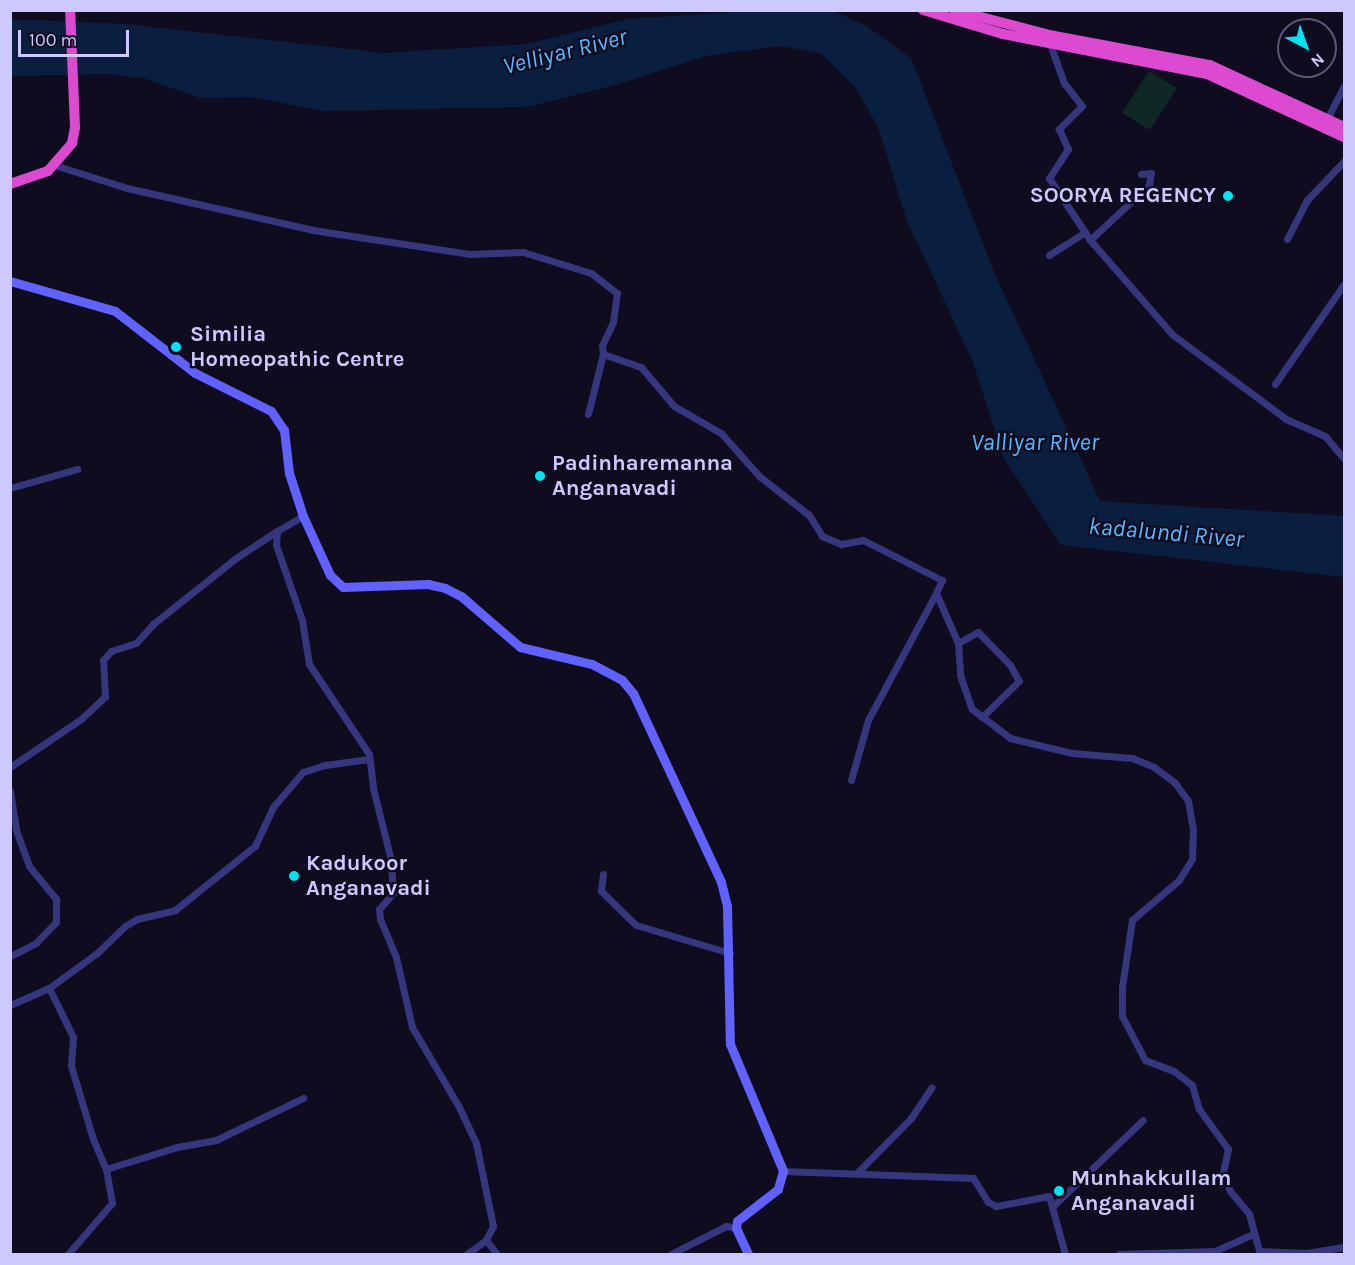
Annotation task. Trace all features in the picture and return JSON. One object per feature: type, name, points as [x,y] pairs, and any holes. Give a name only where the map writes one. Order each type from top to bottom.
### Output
[{"type":"highway","points":[[10,184],[54,165],[72,142],[74,104],[70,10]]},
{"type":"highway","points":[[923,10],[1050,44],[1207,74],[1344,137]]},
{"type":"highway","points":[[954,10],[1039,33],[1210,65],[1344,127]]},
{"type":"main road","points":[[10,281],[115,311],[195,373],[271,411],[284,430],[289,472],[303,516],[330,575],[343,587],[428,584],[445,588],[461,596],[520,647],[592,664],[622,680],[652,729],[712,857],[727,906],[730,953],[730,1044],[783,1171],[778,1190],[743,1214],[736,1227],[748,1254]]},
{"type":"street","points":[[1050,44],[1064,83],[1082,106],[1059,129],[1068,149],[1049,178],[1090,240],[1173,335],[1286,419],[1325,436],[1344,459]]},
{"type":"street","points":[[1327,119],[1344,86]]},
{"type":"street","points":[[1287,239],[1307,201],[1344,161]]},
{"type":"street","points":[[54,165],[128,189],[365,240],[469,254],[523,252],[563,262],[591,273],[617,293],[613,322],[602,346],[603,354],[588,414]]},
{"type":"street","points":[[1090,240],[1149,185],[1151,173],[1141,174]]},
{"type":"street","points":[[1049,255],[1085,232]]},
{"type":"street","points":[[1275,384],[1344,284]]},
{"type":"street","points":[[603,354],[641,367],[674,406],[721,433],[759,476],[809,515],[822,536],[841,544],[863,540],[893,552],[942,580],[868,720],[851,780]]},
{"type":"street","points":[[10,488],[77,469]]},
{"type":"street","points":[[10,767],[81,719],[105,697],[103,660],[111,651],[136,643],[153,624],[236,558],[303,516]]},
{"type":"street","points":[[277,531],[276,545],[302,620],[309,664],[369,759],[392,860],[393,893],[379,909],[380,919],[396,957],[412,1027],[458,1104],[476,1143],[493,1226],[486,1240],[467,1254]]},
{"type":"street","points":[[936,593],[958,643],[965,690],[972,709],[1010,738],[1072,753],[1132,758],[1161,773],[1188,801],[1193,829],[1192,859],[1179,880],[1132,920],[1122,987],[1122,1016],[1145,1060],[1174,1071],[1192,1085],[1199,1109],[1228,1149],[1223,1172],[1230,1191],[1249,1214],[1259,1253],[1306,1253],[1344,1247]]},
{"type":"street","points":[[958,643],[978,632],[1010,665],[1019,681],[982,717]]},
{"type":"street","points":[[10,1005],[50,988],[97,953],[125,926],[136,919],[175,910],[255,846],[273,807],[303,772],[325,765],[369,759]]},
{"type":"street","points":[[10,791],[16,830],[29,866],[56,899],[56,922],[48,933],[10,956]]},
{"type":"street","points":[[603,874],[601,891],[636,925],[730,953]]},
{"type":"street","points":[[50,988],[73,1037],[71,1066],[93,1139],[106,1169],[112,1203],[68,1254]]},
{"type":"street","points":[[856,1173],[911,1118],[932,1087]]},
{"type":"street","points":[[106,1169],[216,1140],[303,1098]]},
{"type":"street","points":[[1053,1206],[1143,1120]]},
{"type":"street","points":[[783,1171],[973,1178],[988,1203],[996,1206],[1040,1195],[1048,1196],[1053,1206],[1065,1254]]},
{"type":"street","points":[[672,1254],[726,1226],[736,1227]]},
{"type":"street","points":[[1119,1254],[1215,1251],[1253,1234]]},
{"type":"street","points":[[486,1240],[497,1254]]},
{"type":"green space","points":[[1149,71],[1177,88],[1150,130],[1122,113]]},
{"type":"water","name":"Valliyar River","points":[[751,11],[833,11],[865,25],[911,58],[994,272],[1100,501],[1344,516],[1344,577],[1061,545],[1003,457],[973,362],[907,221],[878,127],[856,88],[821,53],[780,46],[706,56],[615,85],[527,107],[323,111],[251,97],[200,98],[143,78],[109,74],[11,76],[10,19],[125,24],[384,53],[527,44],[627,19]]},
{"type":"place","name":"SOORYA REGENCY","points":[[1228,196]]},
{"type":"place","name":"Similia Homeopathic Centre","points":[[176,347]]},
{"type":"place","name":"Padinharemanna Anganavadi","points":[[540,476]]},
{"type":"place","name":"Kadukoor Anganavadi","points":[[294,876]]},
{"type":"place","name":"Munhakkullam Anganavadi","points":[[1059,1191]]},
{"type":"water label","name":"Velliyar River","points":[[565,52]]},
{"type":"water label","name":"kadalundi River","points":[[1166,533]]}]
